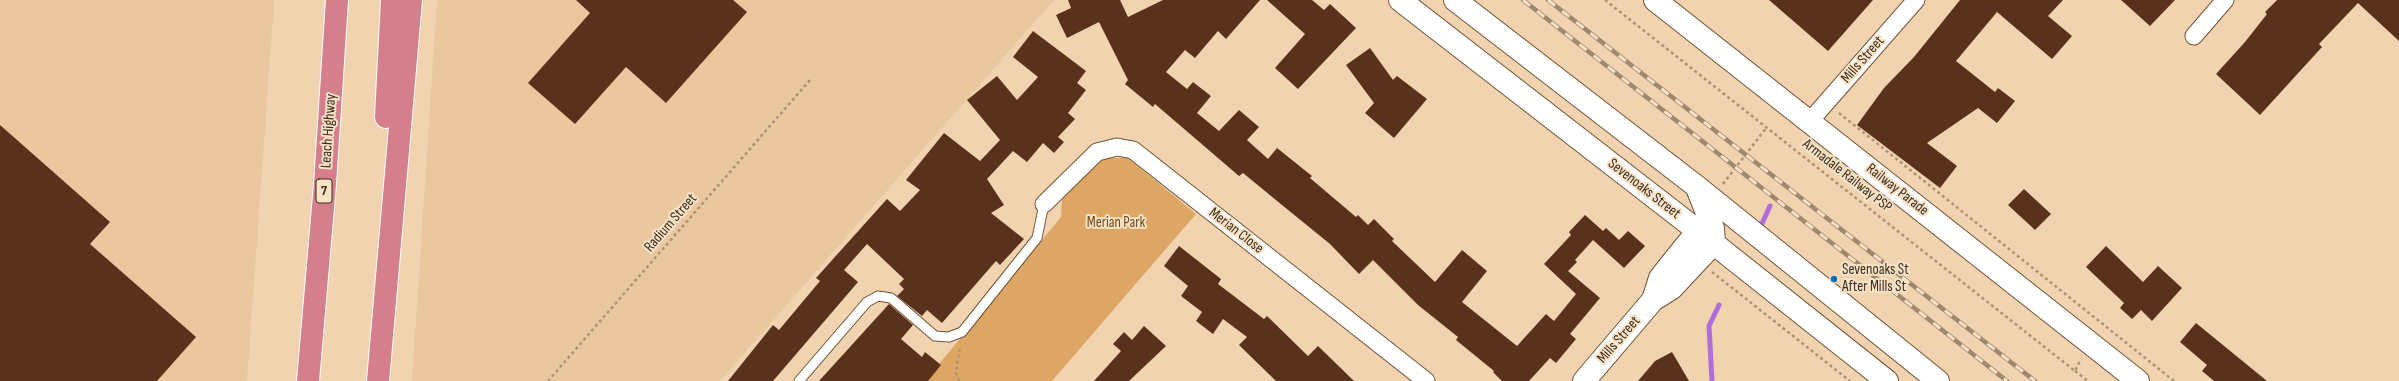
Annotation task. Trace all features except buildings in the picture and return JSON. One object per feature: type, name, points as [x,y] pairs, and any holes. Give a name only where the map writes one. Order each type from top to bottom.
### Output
[{"type":"highway","name":"Leach Highway","points":[[308,381],[325,184],[337,0]]},
{"type":"highway","points":[[378,381],[383,304],[382,203],[392,0]]},
{"type":"highway","points":[[378,381],[410,0]]},
{"type":"main road","name":"Sevenoaks Street","points":[[1400,0],[1708,234],[1887,381]]},
{"type":"main road","points":[[1455,0],[1704,193],[1938,381]]},
{"type":"main road","name":"Railway Parade","points":[[1655,0],[2138,381]]},
{"type":"main road","points":[[1704,193],[1708,234],[1752,232]]},
{"type":"main road","name":"Mills Street","points":[[1584,381],[1653,300],[1672,288],[1708,234]]},
{"type":"street","name":"Mills Street","points":[[1810,121],[1916,0]]},
{"type":"street","points":[[2194,36],[2225,0]]},
{"type":"street","name":"Merian Close","points":[[1044,204],[1096,152],[1117,147],[1133,150],[1426,381]]},
{"type":"lane","points":[[799,381],[867,302],[878,296],[891,298],[935,336],[949,337],[962,332],[1037,238],[1044,204]]},
{"type":"path","name":"Armadale Railway PSP","points":[[1605,0],[2088,381]]},
{"type":"path","name":"Radium Street","points":[[548,381],[810,80]]},
{"type":"path","points":[[1826,102],[2174,381]]},
{"type":"path","points":[[1704,193],[1767,127]]},
{"type":"path","points":[[1706,267],[1850,381]]},
{"type":"path","points":[[959,381],[956,373],[962,332]]},
{"type":"path","points":[[2074,371],[2091,344]]},
{"type":"shaded area","points":[[0,0],[274,0],[247,381],[0,381]]},
{"type":"shaded area","points":[[437,0],[1054,0],[720,381],[412,381]]},
{"type":"green space","name":"Merian Park","points":[[1100,158],[1128,158],[1196,214],[1052,381],[925,381],[1061,217],[1062,200]]},
{"type":"waterway","points":[[1759,230],[1770,206]]},
{"type":"waterway","points":[[1712,381],[1709,326],[1719,305]]},
{"type":"railway","points":[[1523,0],[2007,381]]},
{"type":"railway","points":[[1548,0],[2035,381]]},
{"type":"place","name":"Sevenoaks St After Mills St","points":[[1834,279]]}]
